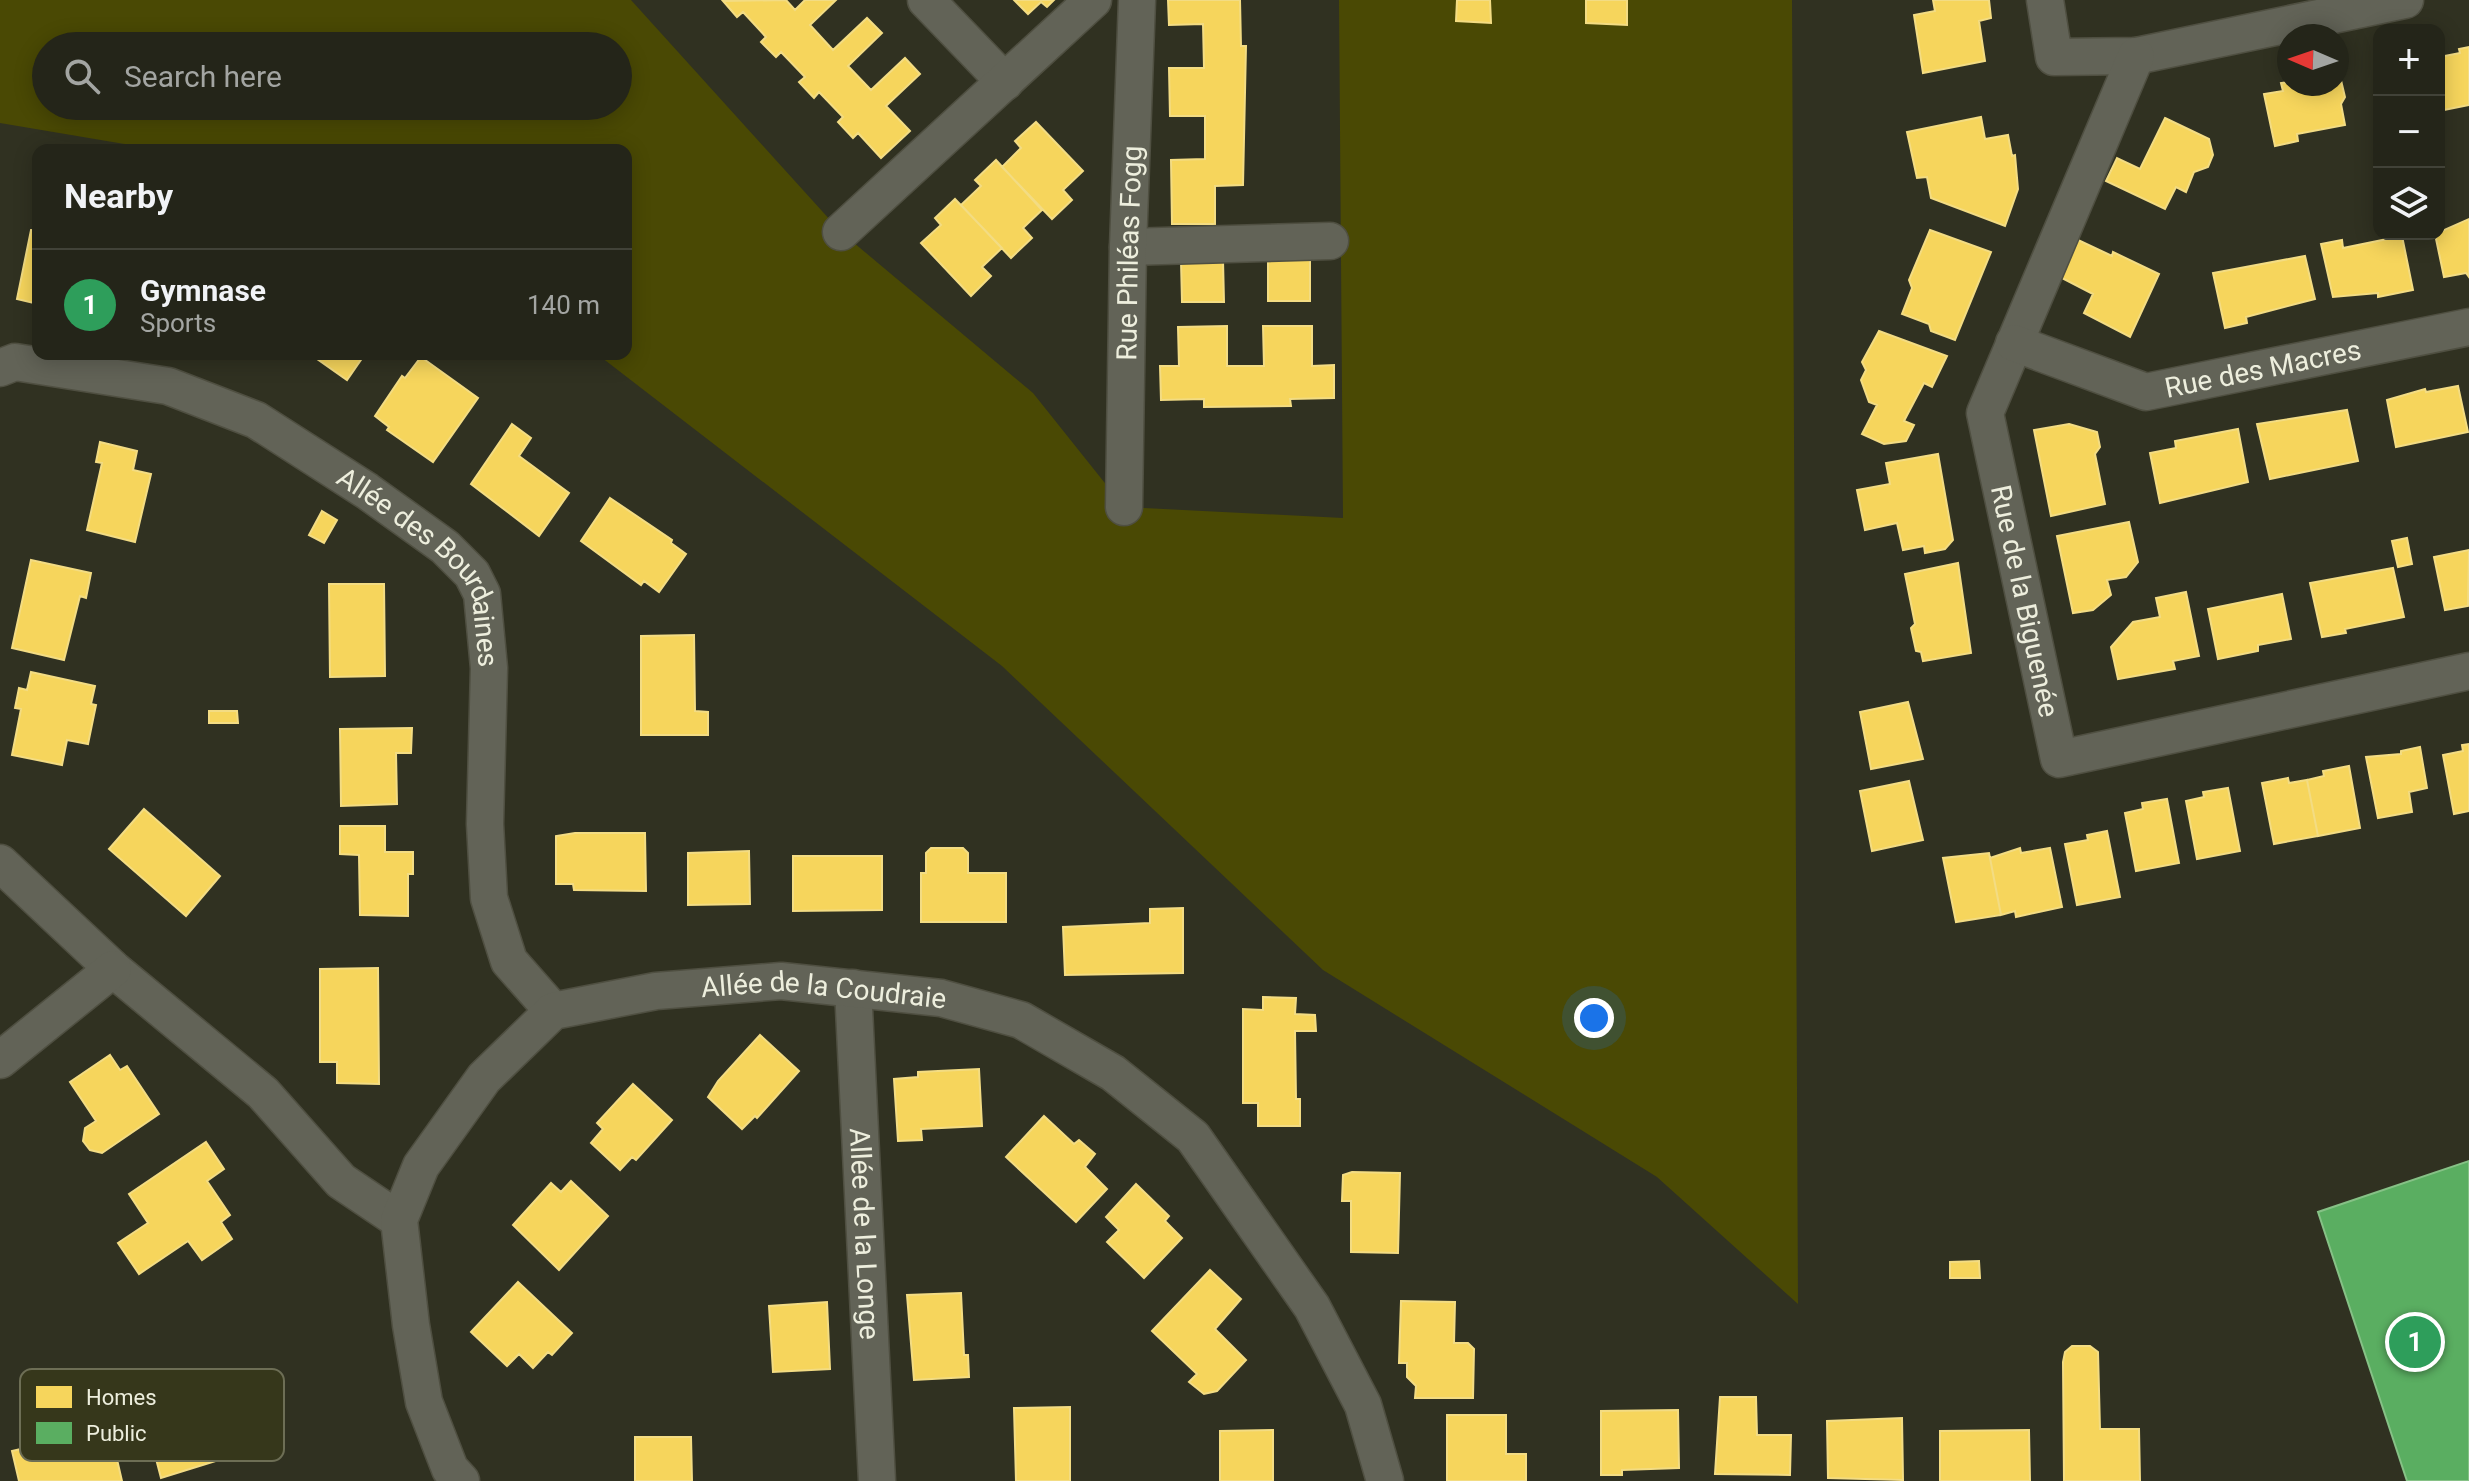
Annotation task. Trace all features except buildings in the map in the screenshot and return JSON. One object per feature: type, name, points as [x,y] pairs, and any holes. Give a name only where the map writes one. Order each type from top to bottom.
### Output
[{"type":"street","points":[[926,0],[1005,82]]},
{"type":"street","points":[[841,232],[1093,0]]},
{"type":"street","name":"Rue Philéas Fogg","points":[[1124,507],[1128,247],[1137,0]]},
{"type":"street","points":[[2045,0],[2054,57],[2136,56],[2405,0]]},
{"type":"street","name":"Rue de la Biguenée","points":[[2136,56],[1985,413],[2059,759],[2469,671]]},
{"type":"street","points":[[1128,247],[1330,241]]},
{"type":"street","name":"Rue des Macres","points":[[2014,343],[2146,392],[2469,327]]},
{"type":"street","name":"Allée des Bourdaines","points":[[0,368],[15,362],[168,386],[256,420],[367,491],[445,547],[472,574],[482,594],[489,668],[485,824],[489,898],[509,961],[553,1011]]},
{"type":"street","points":[[0,863],[113,969],[263,1093],[341,1181],[399,1220]]},
{"type":"street","points":[[0,1060],[113,969]]},
{"type":"street","name":"Allée de la Coudraie","points":[[553,1011],[656,991],[766,982],[941,998],[1021,1020],[1113,1073],[1193,1137],[1312,1307],[1363,1405],[1385,1481]]},
{"type":"street","name":"Allée de la Longe","points":[[853,988],[877,1481]]},
{"type":"street","points":[[461,1481],[450,1469],[424,1402],[399,1220],[421,1166],[484,1078],[553,1011]]},
{"type":"shaded area","points":[[0,0],[631,0],[841,232],[1033,393],[1124,507],[1343,518],[1339,0],[1792,0],[1798,1304],[1657,1177],[1323,970],[1002,666],[605,360],[632,360],[632,144],[124,144],[0,123]]},
{"type":"place","name":"Gymnase","points":[[2415,1342]]}]
